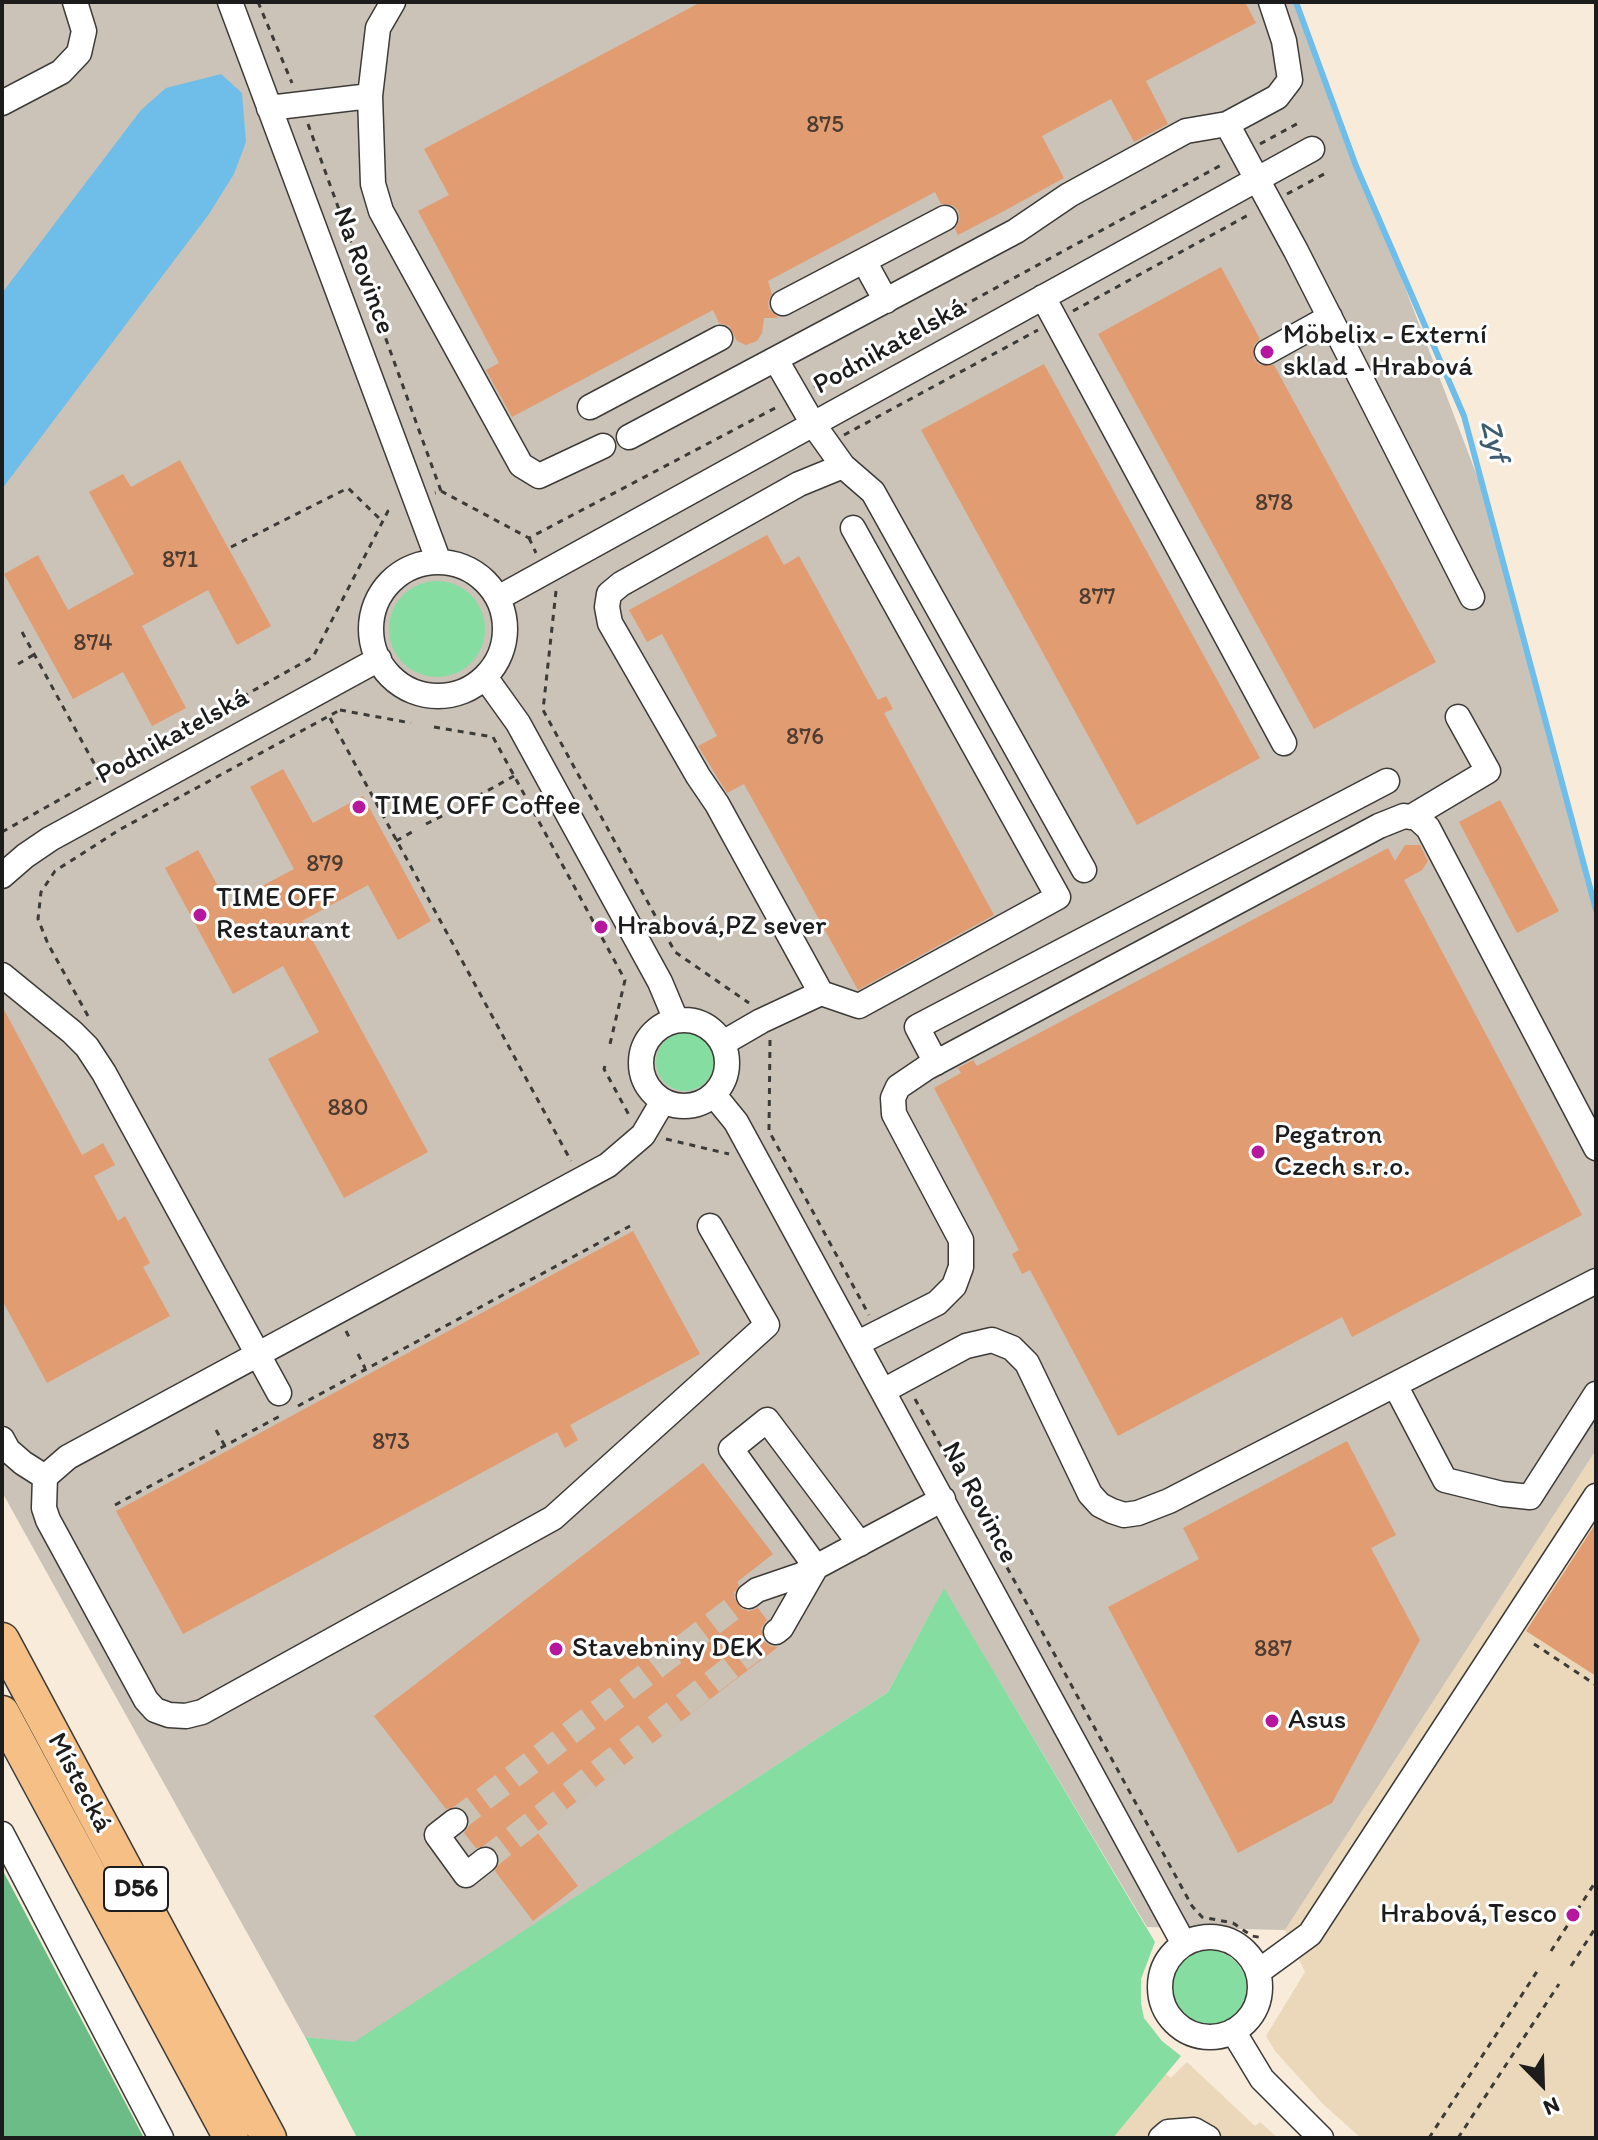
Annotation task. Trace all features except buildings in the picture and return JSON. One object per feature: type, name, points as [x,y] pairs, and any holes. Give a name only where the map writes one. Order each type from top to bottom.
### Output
[{"type":"highway","name":"Místecká","points":[[2,1640],[269,2138]]},
{"type":"highway","name":"Místecká","points":[[2,1713],[231,2138]]},
{"type":"street","points":[[2,103],[61,72],[79,53],[84,31],[75,2]]},
{"type":"street","name":"Na Rovince","points":[[230,2],[439,562]]},
{"type":"street","points":[[393,2],[378,28],[370,96],[373,184],[381,211],[521,465],[539,476],[603,446]]},
{"type":"street","points":[[629,437],[1016,231],[1069,195],[1186,131],[1227,124],[1277,97],[1290,80],[1284,41],[1271,2]]},
{"type":"street","points":[[269,108],[370,96]]},
{"type":"street","points":[[1227,124],[1271,203],[1472,597]]},
{"type":"street","name":"Podnikatelská","points":[[498,598],[820,434],[1043,297],[1312,149]]},
{"type":"street","points":[[783,303],[945,218]]},
{"type":"street","points":[[864,261],[886,301]]},
{"type":"street","points":[[1043,297],[1284,743]]},
{"type":"street","points":[[1267,352],[1330,317]]},
{"type":"street","points":[[590,407],[720,338]]},
{"type":"street","points":[[776,360],[843,466],[873,492],[1084,870]]},
{"type":"street","points":[[664,369],[685,408]]},
{"type":"street","points":[[843,466],[799,484],[621,584],[609,594],[607,607],[610,623],[717,804],[821,993],[859,1006],[1058,897],[853,528]]},
{"type":"street","points":[[420,564],[457,564],[474,571],[488,583],[498,598],[503,612],[504,640],[494,666],[485,677],[457,693],[425,694],[398,682],[379,659],[371,629],[378,600],[388,584],[403,572],[420,564]]},
{"type":"street","name":"Podnikatelská","points":[[2,876],[50,839],[379,659]]},
{"type":"street","points":[[485,677],[518,723],[660,982],[676,1020]]},
{"type":"street","points":[[1411,817],[1488,771],[1458,717]]},
{"type":"street","points":[[936,1063],[917,1027],[1387,781]]},
{"type":"street","points":[[869,1338],[937,1303],[954,1286],[961,1267],[961,1240],[894,1114],[893,1098],[898,1087],[936,1063],[1397,818],[1411,817],[1422,821],[1428,828],[1596,1148]]},
{"type":"street","points":[[2,975],[87,1047],[279,1393]]},
{"type":"street","points":[[723,1043],[821,993]]},
{"type":"street","points":[[690,1019],[715,1031],[723,1043],[727,1070],[714,1095],[702,1102],[690,1106],[663,1101],[646,1083],[641,1058],[652,1034],[663,1025],[690,1019]]},
{"type":"street","name":"Na Rovince","points":[[714,1095],[736,1122],[869,1338],[895,1385],[943,1499],[1184,1944]]},
{"type":"street","points":[[663,1101],[643,1135],[608,1165],[68,1457],[45,1477],[44,1508],[48,1520],[146,1700],[155,1710],[169,1715],[186,1716],[202,1712],[553,1518],[767,1325],[710,1226]]},
{"type":"street","points":[[895,1385],[966,1346],[992,1340],[1012,1348],[1027,1363],[1090,1494],[1100,1505],[1124,1515],[1138,1513],[1169,1501],[1596,1281]]},
{"type":"street","points":[[1395,1385],[1445,1480],[1502,1494],[1530,1497],[1596,1394]]},
{"type":"street","points":[[816,1567],[731,1449],[767,1420],[860,1544]]},
{"type":"street","points":[[2,1439],[8,1450],[45,1477]]},
{"type":"street","points":[[1258,1972],[1310,1934],[1596,1496]]},
{"type":"street","points":[[749,1596],[757,1590],[801,1575],[943,1499]]},
{"type":"street","points":[[776,1632],[816,1567]]},
{"type":"street","points":[[455,1821],[437,1835],[466,1875],[485,1860]]},
{"type":"street","points":[[2,1834],[161,2138]]},
{"type":"street","points":[[1223,1938],[1246,1952],[1258,1972],[1260,1989],[1256,2006],[1247,2020],[1233,2031],[1217,2036],[1200,2036],[1184,2030],[1167,2012],[1159,1987],[1162,1970],[1171,1955],[1196,1939],[1223,1938]]},
{"type":"street","points":[[1233,2031],[1262,2079],[1321,2138]]},
{"type":"street","points":[[1161,2138],[1168,2132],[1194,2130],[1208,2138]]},
{"type":"path","points":[[258,2],[302,104],[441,491],[529,538],[538,555]]},
{"type":"path","points":[[529,538],[798,396],[1302,121]]},
{"type":"path","points":[[820,434],[1055,321],[1326,173]]},
{"type":"path","points":[[231,547],[348,488],[383,522]]},
{"type":"path","points":[[430,495],[441,491]]},
{"type":"path","points":[[2,832],[313,657],[388,511],[403,505]]},
{"type":"path","points":[[551,582],[556,591],[543,710],[675,952],[753,1006]]},
{"type":"path","points":[[22,632],[101,777]]},
{"type":"path","points":[[18,664],[35,654]]},
{"type":"path","points":[[313,657],[317,665]]},
{"type":"path","points":[[334,700],[340,710]]},
{"type":"path","points":[[94,1027],[48,944],[38,919],[41,892],[55,871],[119,830],[340,710],[411,723]]},
{"type":"path","points":[[329,716],[574,1168]]},
{"type":"path","points":[[434,727],[493,737],[625,980],[610,1044]]},
{"type":"path","points":[[467,802],[514,776]]},
{"type":"path","points":[[426,824],[452,811]]},
{"type":"path","points":[[396,841],[412,832]]},
{"type":"path","points":[[770,1036],[769,1131],[869,1338]]},
{"type":"path","points":[[605,1066],[610,1082],[630,1118],[635,1121]]},
{"type":"path","points":[[660,1138],[729,1154],[735,1151]]},
{"type":"path","points":[[115,1505],[630,1226]]},
{"type":"path","points":[[358,1354],[366,1369]]},
{"type":"path","points":[[895,1385],[1192,1906],[1202,1917],[1233,1923],[1252,1936],[1269,1939]]},
{"type":"path","points":[[216,1430],[225,1446]]},
{"type":"path","points":[[1534,1644],[1596,1685]]},
{"type":"path","points":[[1551,1951],[1596,1881]]},
{"type":"path","points":[[1571,1966],[1596,1927]]},
{"type":"path","points":[[1429,2138],[1538,1970]]},
{"type":"path","points":[[1458,2138],[1559,1984]]},
{"type":"shaded area","points":[[2,2],[1296,2],[1489,507],[1596,920],[1596,1450],[1285,1930],[1147,1927],[944,1589],[888,1692],[354,2043],[305,2037],[2,1492]]},
{"type":"shaded area","points":[[1596,1450],[1596,2138],[1361,2138],[1323,2104],[1275,2051],[1266,2036],[1305,1972],[1285,1930]]},
{"type":"shaded area","points":[[1187,2062],[1255,2126],[1260,2122],[1278,2138],[1113,2138],[1166,2074],[1171,2078]]},
{"type":"green space","points":[[437,581],[455,585],[471,595],[481,611],[485,629],[481,647],[471,663],[455,673],[437,677],[419,673],[403,663],[393,647],[389,629],[393,611],[403,595],[419,585]]},
{"type":"green space","points":[[685,1033],[706,1041],[714,1062],[706,1083],[685,1091],[664,1083],[656,1062],[664,1041]]},
{"type":"green space","points":[[944,1588],[1155,1942],[1141,1979],[1144,2018],[1162,2041],[1181,2056],[1113,2138],[357,2138],[305,2037],[354,2042],[888,1692]]},
{"type":"green space","points":[[2,1869],[144,2138],[2,2138]]},
{"type":"green space","points":[[1208,1950],[1223,1953],[1235,1962],[1244,1974],[1247,1989],[1244,2004],[1235,2016],[1223,2025],[1208,2028],[1193,2025],[1181,2016],[1172,2004],[1169,1989],[1172,1974],[1181,1962],[1193,1953]]},
{"type":"water","points":[[221,74],[242,93],[246,142],[234,174],[209,214],[2,489],[2,293],[141,110],[166,88]]},
{"type":"waterway","name":"Zyf","points":[[1296,2],[1356,166],[1464,416],[1596,910]]},
{"type":"tunnel","points":[[455,1821],[749,1596]]},
{"type":"tunnel","points":[[485,1860],[776,1632]]},
{"type":"place","name":"Möbelix - Externí sklad - Hrabová","points":[[1267,352]]},
{"type":"place","name":"TIME OFF Coffee","points":[[359,807]]},
{"type":"place","name":"TIME OFF Restaurant","points":[[200,915]]},
{"type":"place","name":"Hrabová,PZ sever","points":[[601,927]]},
{"type":"place","name":"Pegatron Czech s.r.o.","points":[[1258,1152]]},
{"type":"place","name":"Stavebniny DEK","points":[[556,1649]]},
{"type":"place","name":"Asus","points":[[1272,1721]]},
{"type":"place","name":"Hrabová,Tesco","points":[[1573,1915]]}]
